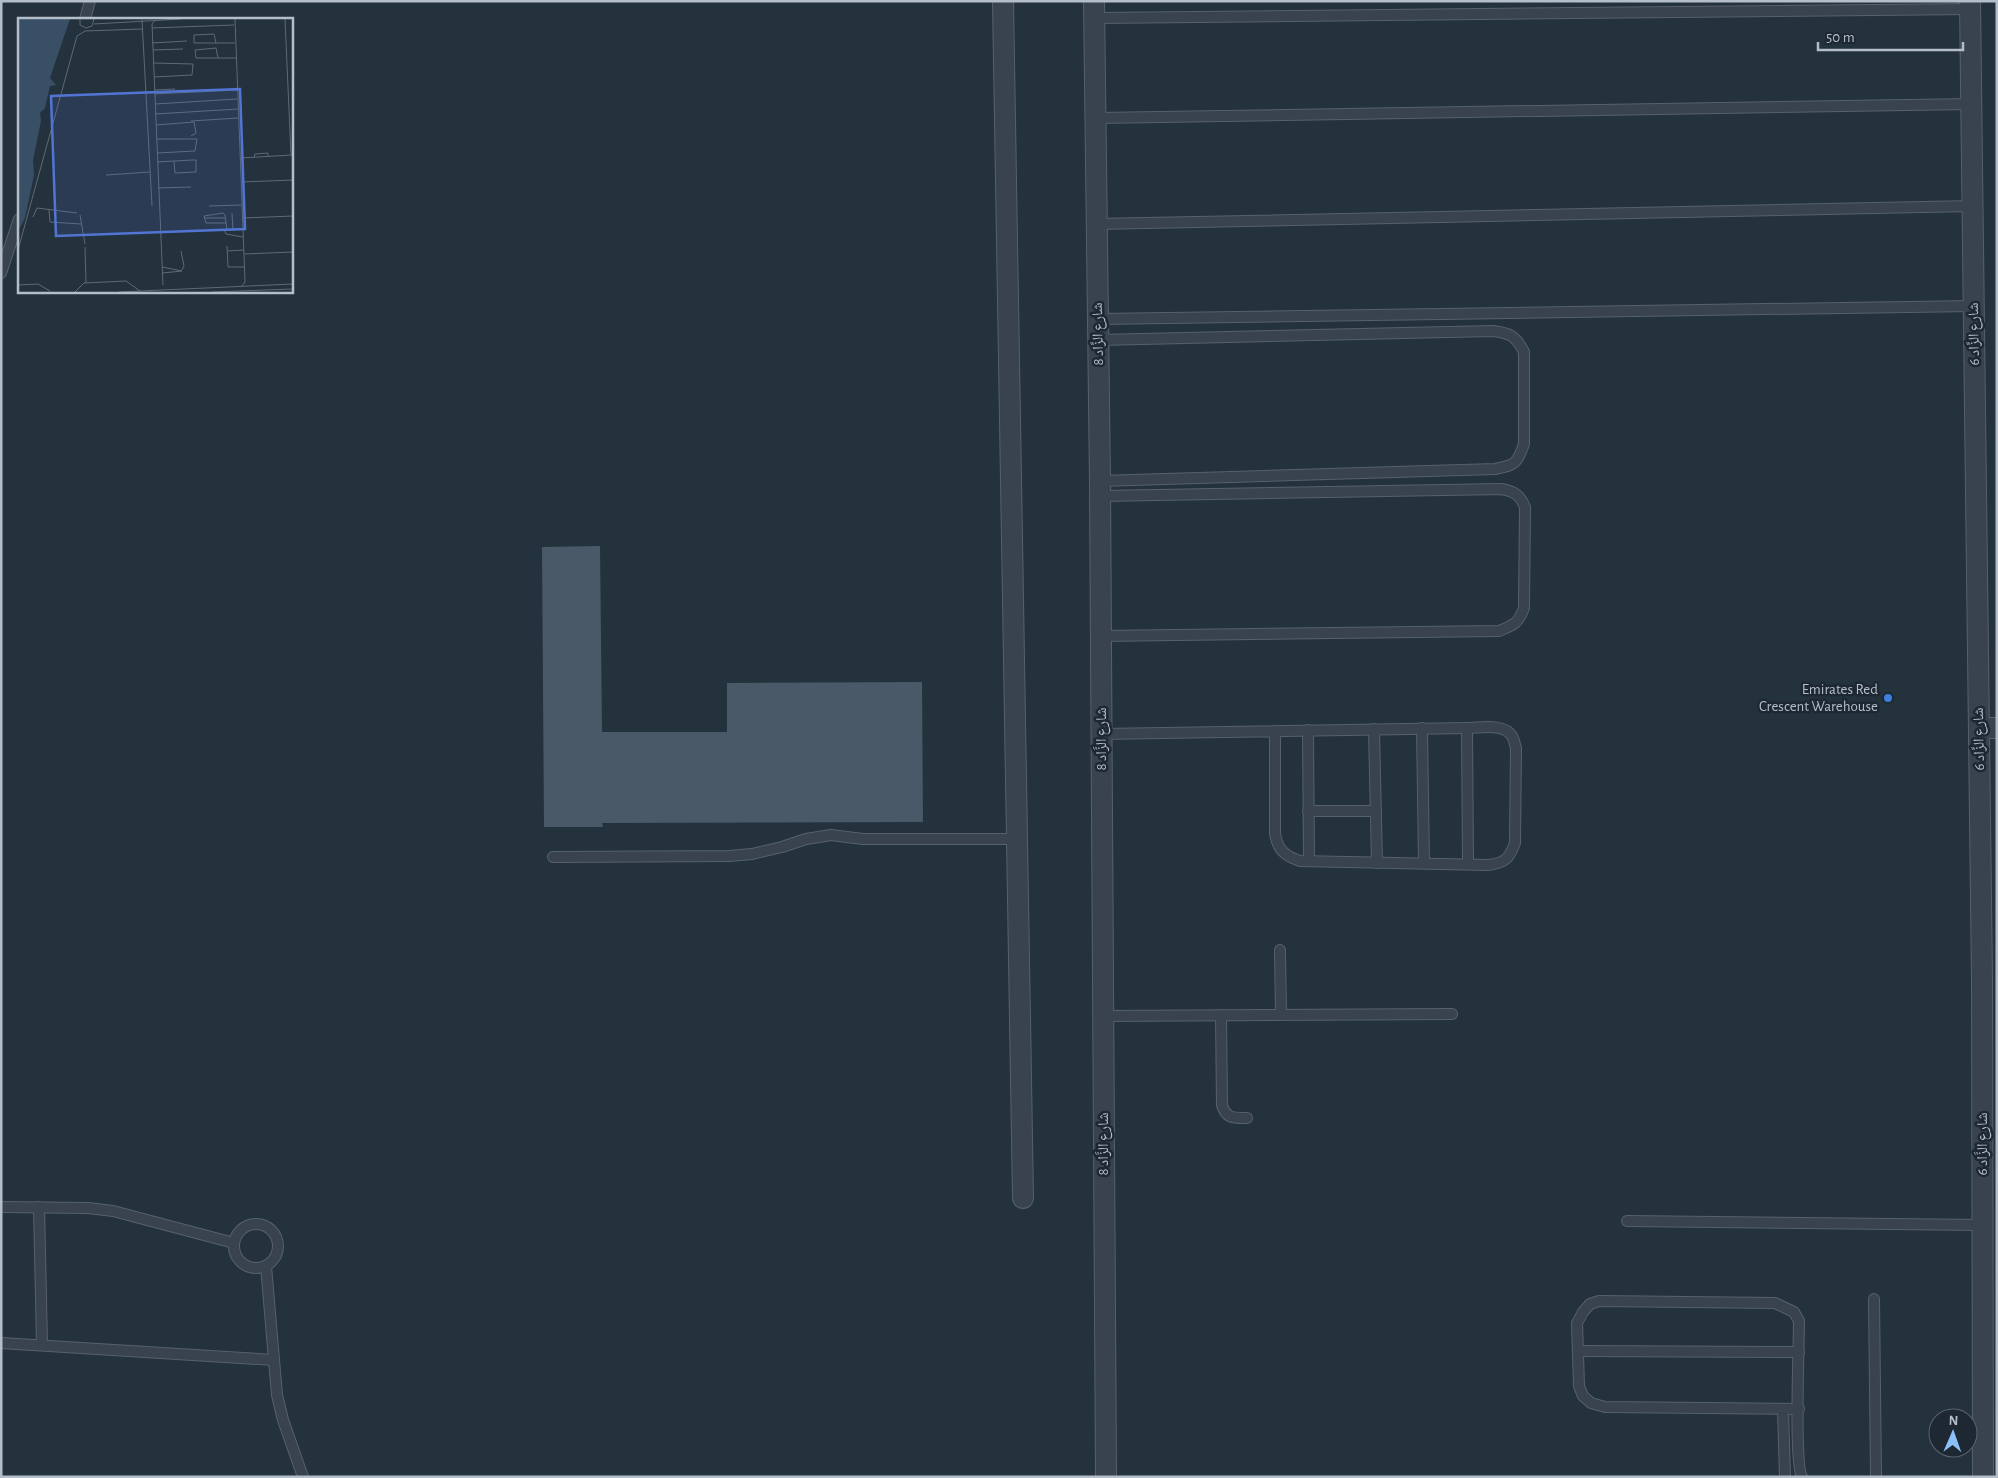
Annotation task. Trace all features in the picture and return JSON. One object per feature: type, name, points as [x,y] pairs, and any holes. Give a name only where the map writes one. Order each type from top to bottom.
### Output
[{"type":"street","points":[[1003,1],[1022,1198]]},
{"type":"street","name":"شارع الزَّاد 6","points":[[1970,5],[1974,306],[1988,728],[1989,980],[1983,1225],[1990,1361],[1982,1477]]},
{"type":"street","name":"شارع الزَّاد 8","points":[[1094,10],[1100,488],[1106,1477]]},
{"type":"lane","points":[[85,18],[90,1]]},
{"type":"lane","points":[[1094,10],[1970,5]]},
{"type":"lane","points":[[1095,118],[1971,104]]},
{"type":"lane","points":[[1096,224],[1972,206]]},
{"type":"lane","points":[[1,273],[18,223]]},
{"type":"lane","points":[[1098,319],[1974,306]]},
{"type":"lane","points":[[1098,340],[1493,331],[1508,333],[1518,342],[1524,352],[1524,444],[1520,457],[1512,466],[1495,469],[1100,488]]},
{"type":"lane","points":[[1100,488],[1501,489],[1513,491],[1521,499],[1525,508],[1524,608],[1520,620],[1512,626],[1499,631],[1100,636]]},
{"type":"lane","points":[[1101,734],[1422,728],[1496,728],[1506,730],[1512,737],[1516,748],[1515,843],[1510,856],[1499,864],[1300,861],[1286,856],[1277,846],[1275,834],[1275,731]]},
{"type":"lane","points":[[1422,728],[1424,864]]},
{"type":"lane","points":[[1467,728],[1468,864]]},
{"type":"lane","points":[[1374,729],[1378,863]]},
{"type":"lane","points":[[1308,730],[1309,861]]},
{"type":"lane","points":[[1308,811],[1376,810]]},
{"type":"lane","points":[[553,856],[728,856],[752,854],[806,839],[831,835],[863,839],[1017,839]]},
{"type":"lane","points":[[1280,950],[1282,1015]]},
{"type":"lane","points":[[1102,1016],[1452,1014]]},
{"type":"lane","points":[[1221,1015],[1222,1105],[1224,1112],[1232,1118],[1247,1118]]},
{"type":"lane","points":[[1,1207],[88,1208],[113,1211],[234,1243]]},
{"type":"lane","points":[[39,1207],[42,1345]]},
{"type":"lane","points":[[1627,1221],[1983,1225]]},
{"type":"lane","points":[[250,1225],[265,1227],[272,1231],[276,1238],[277,1254],[266,1266],[250,1267],[243,1264],[238,1258],[234,1243],[242,1229],[250,1225]]},
{"type":"lane","points":[[266,1266],[280,1407],[303,1477]]},
{"type":"lane","points":[[1874,1299],[1876,1477]]},
{"type":"lane","points":[[1799,1410],[1604,1407],[1591,1403],[1583,1396],[1579,1386],[1577,1323],[1590,1304],[1599,1301],[1775,1303],[1794,1312],[1799,1321],[1799,1410],[1798,1460],[1802,1477]]},
{"type":"lane","points":[[1,1342],[274,1360]]},
{"type":"lane","points":[[1578,1351],[1799,1352]]},
{"type":"lane","points":[[1782,1409],[1786,1477]]},
{"type":"building","points":[[600,546],[602,732],[727,732],[727,683],[922,682],[923,822],[602,823],[603,827],[544,827],[542,547]]},
{"type":"place","name":"Emirates Red Crescent Warehouse","points":[[1888,698]]}]
